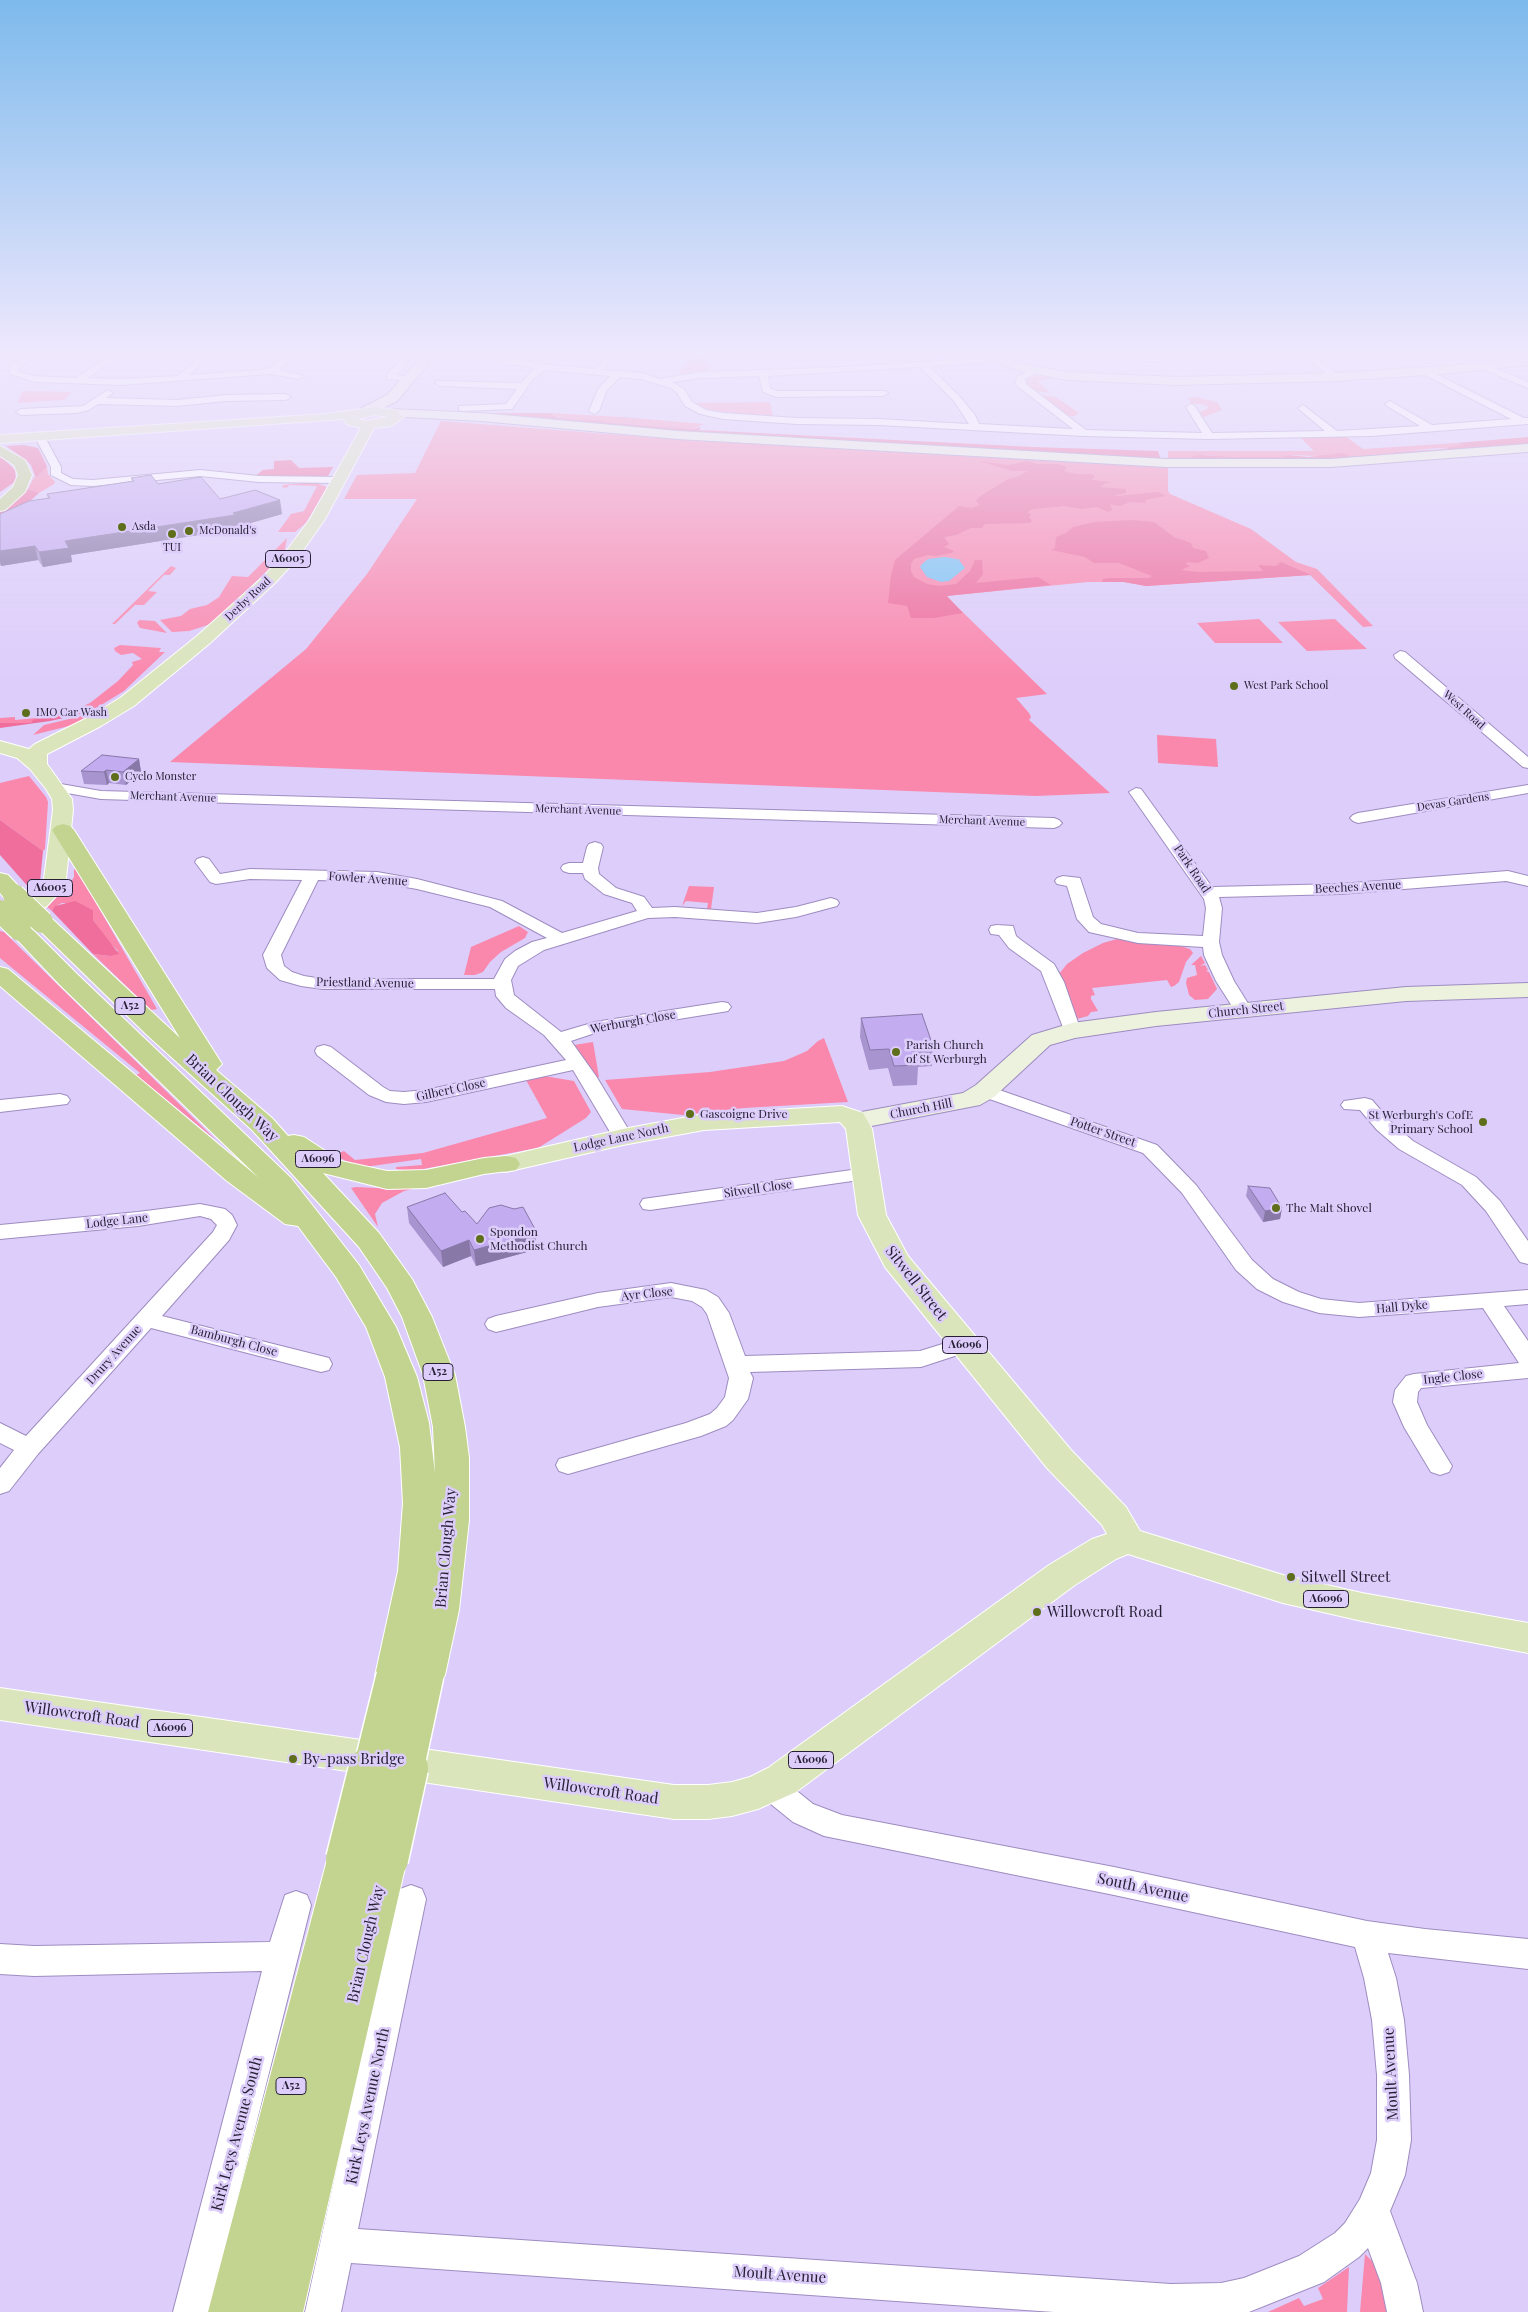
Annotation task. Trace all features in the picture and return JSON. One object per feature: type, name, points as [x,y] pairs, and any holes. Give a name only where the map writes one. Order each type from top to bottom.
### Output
[{"type":"highway","points":[[0,507],[20,489],[25,479],[21,464]]},
{"type":"highway","points":[[63,820],[102,891],[221,1086]]},
{"type":"highway","name":"Brian Clough Way","points":[[5,895],[10,924],[281,1184],[318,1231],[362,1293],[385,1336],[403,1384],[417,1447],[420,1503],[417,1562],[409,1612],[410,1675]]},
{"type":"highway","name":"Brian Clough Way","points":[[5,895],[42,922],[156,1030],[262,1124],[350,1219],[389,1266],[417,1317],[439,1375],[451,1450],[452,1520],[441,1610],[410,1675],[367,1859],[278,2312]]},
{"type":"highway","points":[[0,974],[237,1175],[295,1218],[318,1231]]},
{"type":"highway","name":"A6096","points":[[262,1124],[332,1167],[379,1180],[413,1180],[484,1166],[506,1164]]},
{"type":"highway","name":"Brian Clough Way","points":[[233,2312],[367,1859]]},
{"type":"main road","name":"Derby Road","points":[[37,765],[37,752],[42,748],[107,715],[127,702],[204,640],[269,580],[304,538],[339,480],[345,464]]},
{"type":"main road","name":"Derby Road","points":[[0,746],[48,735],[107,715]]},
{"type":"main road","points":[[0,746],[24,754],[37,765],[62,799],[63,820]]},
{"type":"main road","name":"A6005","points":[[10,924],[18,912],[32,905],[49,890],[55,879],[63,820]]},
{"type":"main road","name":"Lodge Lane North","points":[[506,1164],[623,1137],[686,1125],[753,1118],[842,1114],[849,1116],[856,1122]]},
{"type":"main road","name":"Sitwell Street","points":[[856,1122],[859,1129],[872,1215],[887,1248],[901,1268],[1059,1459],[1114,1516],[1128,1541]]},
{"type":"main road","name":"A6096","points":[[1128,1541],[1283,1589],[1362,1607],[1528,1638]]},
{"type":"main road","name":"Willowcroft Road","points":[[0,1704],[674,1802],[708,1802],[732,1799],[773,1785],[808,1762],[1062,1574],[1104,1550],[1128,1541]]},
{"type":"street","points":[[54,464],[56,475],[71,482],[93,483],[195,473],[259,479],[339,480]]},
{"type":"street","name":"West Road","points":[[1400,655],[1528,764]]},
{"type":"street","name":"Merchant Avenue","points":[[54,787],[102,795],[1054,823]]},
{"type":"street","name":"Devas Gardens","points":[[1362,811],[1379,814],[1528,790]]},
{"type":"street","name":"Park Road","points":[[1136,792],[1208,892],[1214,908],[1211,942],[1216,963],[1243,1010]]},
{"type":"street","name":"Merchant Avenue","points":[[63,820],[102,795]]},
{"type":"street","points":[[595,847],[590,868],[591,876],[606,889],[638,900],[647,913]]},
{"type":"street","name":"Fowler Avenue","points":[[203,862],[216,879],[243,874],[392,879],[496,904],[536,924],[560,939]]},
{"type":"street","points":[[569,868],[590,868]]},
{"type":"street","name":"Beeches Avenue","points":[[1508,876],[1506,873],[1510,868],[1528,870]]},
{"type":"street","name":"Priestland Avenue","points":[[312,876],[272,955],[276,968],[286,976],[314,983],[502,984]]},
{"type":"street","name":"Beeches Avenue","points":[[1208,892],[1340,889],[1508,876],[1520,881],[1528,881]]},
{"type":"street","points":[[1063,881],[1074,881],[1087,922],[1100,935],[1211,942]]},
{"type":"street","points":[[623,1137],[577,1063],[559,1039],[512,1004],[506,996],[502,984],[506,970],[517,957],[535,947],[647,913],[685,912],[747,922],[831,903]]},
{"type":"street","points":[[998,930],[1007,930],[1008,937],[1014,944],[1048,968],[1055,982],[1072,1031]]},
{"type":"street","name":"Church Street","points":[[985,1091],[1041,1040],[1072,1031],[1243,1010],[1406,994],[1528,990]]},
{"type":"street","name":"Werburgh Close","points":[[559,1039],[595,1027],[715,1012]]},
{"type":"street","name":"Gilbert Close","points":[[336,1054],[376,1091],[386,1096],[404,1098],[426,1096],[577,1063]]},
{"type":"street","name":"Church Hill","points":[[856,1122],[964,1101],[985,1091]]},
{"type":"street","name":"Potter Street","points":[[985,1091],[1150,1149],[1189,1189],[1253,1275],[1279,1292]]},
{"type":"street","points":[[0,1106],[60,1100]]},
{"type":"street","points":[[1351,1106],[1365,1104],[1409,1155],[1455,1171],[1479,1190],[1528,1257]]},
{"type":"street","name":"Sitwell Close","points":[[650,1204],[866,1174]]},
{"type":"street","name":"Lodge Lane","points":[[0,1232],[138,1219],[200,1210],[218,1214],[225,1220],[227,1225]]},
{"type":"street","name":"Drury Avenue","points":[[0,1485],[29,1448],[222,1235],[227,1225]]},
{"type":"street","name":"Ayr Close","points":[[511,1325],[598,1300],[639,1293],[676,1290],[690,1292],[705,1299],[715,1307],[738,1364],[741,1378],[739,1392],[732,1406],[732,1419],[580,1456]]},
{"type":"street","name":"Hall Dyke","points":[[1279,1292],[1319,1306],[1345,1310],[1528,1297]]},
{"type":"street","points":[[1489,1300],[1528,1358]]},
{"type":"street","name":"Bamburgh Close","points":[[146,1318],[321,1364]]},
{"type":"street","points":[[738,1364],[921,1359],[965,1345]]},
{"type":"street","name":"Ingle Close","points":[[1440,1466],[1416,1427],[1405,1402],[1407,1390],[1410,1386],[1414,1382],[1428,1378],[1528,1370]]},
{"type":"street","points":[[0,1432],[29,1448]]},
{"type":"street","name":"South Avenue","points":[[773,1785],[782,1796],[803,1813],[832,1825],[1114,1881],[1367,1935],[1528,1954]]},
{"type":"street","name":"Kirk Leys Avenue North","points":[[324,2312],[411,1899]]},
{"type":"street","name":"Kirk Leys Avenue South","points":[[190,2312],[296,1905]]},
{"type":"street","name":"Moult Avenue","points":[[339,2245],[1162,2301],[1224,2307],[1244,2296],[1278,2284],[1323,2262],[1357,2236],[1372,2212],[1388,2175],[1392,2160],[1394,2109],[1388,2020],[1380,1978],[1367,1935]]},
{"type":"street","points":[[0,1959],[52,1961],[282,1956]]},
{"type":"street","points":[[1372,2212],[1399,2283],[1405,2312]]},
{"type":"shaded area","points":[[0,464],[9,464],[15,470],[16,481],[0,492]]},
{"type":"shaded area","points":[[30,464],[46,464],[47,467],[36,478]]},
{"type":"shaded area","points":[[274,464],[295,464],[299,468],[333,467],[328,476],[321,477],[255,476],[263,470],[274,469]]},
{"type":"shaded area","points":[[420,464],[1097,464],[1168,468],[1168,491],[1170,494],[1251,529],[1296,562],[1317,569],[1373,626],[1363,627],[1310,575],[1146,586],[1124,582],[1088,582],[946,596],[1047,694],[1016,698],[1029,713],[1031,717],[1029,720],[1110,793],[1036,796],[170,762],[306,649],[367,574],[417,499],[344,499],[357,475],[415,473]]},
{"type":"shaded area","points":[[989,464],[1058,464],[1067,467],[1064,471],[1076,474],[1092,474],[1095,476],[1092,480],[1112,482],[1100,487],[1126,489],[1126,493],[1114,495],[1159,492],[1165,496],[1145,500],[1146,503],[1130,502],[1120,506],[1110,504],[1112,510],[1108,512],[1097,507],[1082,509],[1064,506],[1033,509],[1027,512],[1031,514],[1029,517],[1032,521],[1030,523],[985,524],[982,528],[971,528],[956,535],[944,537],[949,544],[944,547],[954,551],[952,553],[936,556],[928,555],[914,559],[911,564],[911,571],[914,577],[927,584],[940,586],[956,584],[970,571],[975,560],[982,560],[983,574],[976,583],[1038,577],[1051,585],[947,596],[963,613],[934,618],[911,618],[907,606],[888,603],[891,575],[895,560],[959,506],[972,508],[980,505],[976,501],[979,497],[1008,479],[1028,471],[1012,471]]},
{"type":"shaded area","points":[[47,467],[48,474],[55,482],[54,484],[39,493],[28,489],[34,477],[36,478]]},
{"type":"shaded area","points":[[313,482],[327,487],[306,523],[295,532],[278,532],[291,514],[304,511],[317,486],[290,485],[286,488],[282,487],[283,485]]},
{"type":"shaded area","points":[[28,489],[39,493],[29,502],[0,518],[0,512]]},
{"type":"shaded area","points":[[1132,520],[1154,522],[1174,537],[1191,543],[1193,548],[1206,551],[1209,558],[1198,563],[1187,562],[1186,564],[1190,566],[1181,570],[1197,572],[1263,571],[1258,565],[1276,566],[1281,562],[1311,575],[1146,586],[1124,582],[1102,582],[1103,579],[1110,578],[1149,578],[1152,576],[1119,563],[1094,563],[1085,557],[1051,550],[1055,548],[1056,537],[1066,533],[1073,527],[1095,522]]},
{"type":"shaded area","points":[[287,538],[284,555],[211,624],[189,631],[172,632],[160,620],[181,616],[190,609],[207,605],[219,597],[232,576],[248,577]]},
{"type":"shaded area","points":[[171,566],[176,568],[170,575],[164,575],[148,591],[157,592],[144,605],[135,605],[115,624],[112,624]]},
{"type":"shaded area","points":[[1259,619],[1283,643],[1215,643],[1197,623]]},
{"type":"shaded area","points":[[1335,619],[1367,649],[1307,651],[1278,622]]},
{"type":"shaded area","points":[[139,620],[155,621],[167,633],[140,628],[137,623]]},
{"type":"shaded area","points":[[120,645],[161,648],[159,652],[165,652],[124,691],[98,707],[77,715],[74,713],[54,718],[43,717],[31,723],[0,723],[0,718],[15,717],[15,720],[36,718],[79,708],[90,703],[118,681],[133,665],[132,662],[142,659],[133,653],[121,655],[114,648]]},
{"type":"shaded area","points":[[115,701],[111,706],[73,725],[33,735],[44,725],[86,715]]},
{"type":"shaded area","points":[[74,713],[77,715],[50,721],[0,728],[0,723],[31,723],[33,720],[43,717],[54,718]]},
{"type":"shaded area","points":[[1157,735],[1216,739],[1218,767],[1158,763]]},
{"type":"shaded area","points":[[29,776],[48,802],[45,849],[43,851],[0,820],[0,783]]},
{"type":"shaded area","points":[[0,820],[43,851],[40,882],[32,891],[0,855]]},
{"type":"shaded area","points":[[74,869],[77,870],[157,1009],[151,1010],[93,954],[110,956],[118,951],[107,940],[93,920],[93,910],[79,904],[62,903],[52,911],[47,907],[69,885],[74,877]]},
{"type":"shaded area","points":[[689,886],[714,887],[711,909],[707,909],[708,903],[686,901],[682,906]]},
{"type":"shaded area","points":[[75,901],[93,910],[93,920],[119,954],[110,956],[93,954],[52,911],[55,906]]},
{"type":"shaded area","points":[[519,926],[528,932],[525,938],[501,952],[483,972],[475,975],[464,975],[471,947]]},
{"type":"shaded area","points":[[0,931],[4,932],[216,1140],[136,1075],[140,1073],[0,958]]},
{"type":"shaded area","points":[[1117,939],[1174,944],[1190,949],[1193,953],[1186,962],[1179,982],[1174,986],[1171,987],[1167,980],[1092,988],[1095,995],[1091,996],[1091,999],[1098,1011],[1091,1012],[1088,1016],[1077,1019],[1059,974],[1067,964],[1083,953],[1103,943]]},
{"type":"shaded area","points":[[1201,956],[1205,963],[1200,966],[1205,965],[1208,970],[1206,971],[1209,972],[1217,989],[1208,999],[1195,1000],[1189,995],[1186,983],[1187,978],[1197,975],[1195,965],[1191,965]]},
{"type":"shaded area","points":[[824,1038],[848,1102],[744,1108],[683,1115],[622,1109],[605,1080],[710,1072],[784,1061],[807,1051]]},
{"type":"shaded area","points":[[593,1042],[599,1077],[595,1078],[574,1045]]},
{"type":"shaded area","points":[[544,1076],[574,1081],[591,1112],[586,1118],[538,1148],[412,1171],[396,1169],[396,1167],[422,1165],[421,1159],[365,1167],[334,1155],[344,1151],[355,1160],[423,1153],[547,1118],[526,1080]]},
{"type":"shaded area","points":[[351,1188],[417,1188],[404,1191],[382,1203],[375,1214],[378,1227]]},
{"type":"shaded area","points":[[1365,2254],[1374,2263],[1391,2312],[1360,2312]]},
{"type":"shaded area","points":[[1349,2267],[1347,2312],[1268,2312],[1299,2298],[1304,2306],[1323,2299],[1318,2288]]},
{"type":"water","points":[[945,557],[962,560],[959,560],[965,568],[949,581],[941,582],[927,577],[920,567],[928,559]]},
{"type":"building","name":"Asda","points":[[151,475],[158,484],[201,477],[220,499],[255,490],[280,500],[233,513],[235,515],[65,541],[69,548],[39,552],[35,546],[0,551],[0,514],[29,501],[50,498],[47,494],[134,481],[131,478]]},
{"type":"building","points":[[102,755],[139,759],[123,772],[106,770],[104,772],[81,771]]},
{"type":"building","points":[[922,1014],[933,1046],[913,1048],[918,1065],[894,1066],[889,1049],[870,1050],[861,1018]]},
{"type":"building","points":[[1248,1186],[1270,1188],[1282,1208],[1265,1211]]},
{"type":"building","points":[[445,1193],[462,1212],[465,1211],[477,1224],[489,1208],[501,1205],[514,1209],[523,1207],[535,1229],[523,1232],[525,1236],[474,1250],[469,1240],[441,1251],[407,1207]]},
{"type":"place","name":"Asda","points":[[122,527]]},
{"type":"place","name":"McDonald's","points":[[189,531]]},
{"type":"place","name":"TUI","points":[[172,534]]},
{"type":"place","name":"West Park School","points":[[1234,686]]},
{"type":"place","name":"IMO Car Wash","points":[[26,713]]},
{"type":"place","name":"Cyclo Monster","points":[[115,777]]},
{"type":"place","name":"Parish Church of St Werburgh","points":[[896,1052]]},
{"type":"place","name":"Gascoigne Drive","points":[[690,1114]]},
{"type":"place","name":"St Werburgh's CofE Primary School","points":[[1483,1122]]},
{"type":"place","name":"The Malt Shovel","points":[[1276,1208]]},
{"type":"place","name":"Spondon Methodist Church","points":[[480,1239]]},
{"type":"place","name":"Sitwell Street","points":[[1291,1577]]},
{"type":"place","name":"Willowcroft Road","points":[[1037,1612]]},
{"type":"place","name":"By-pass Bridge","points":[[293,1759]]}]
